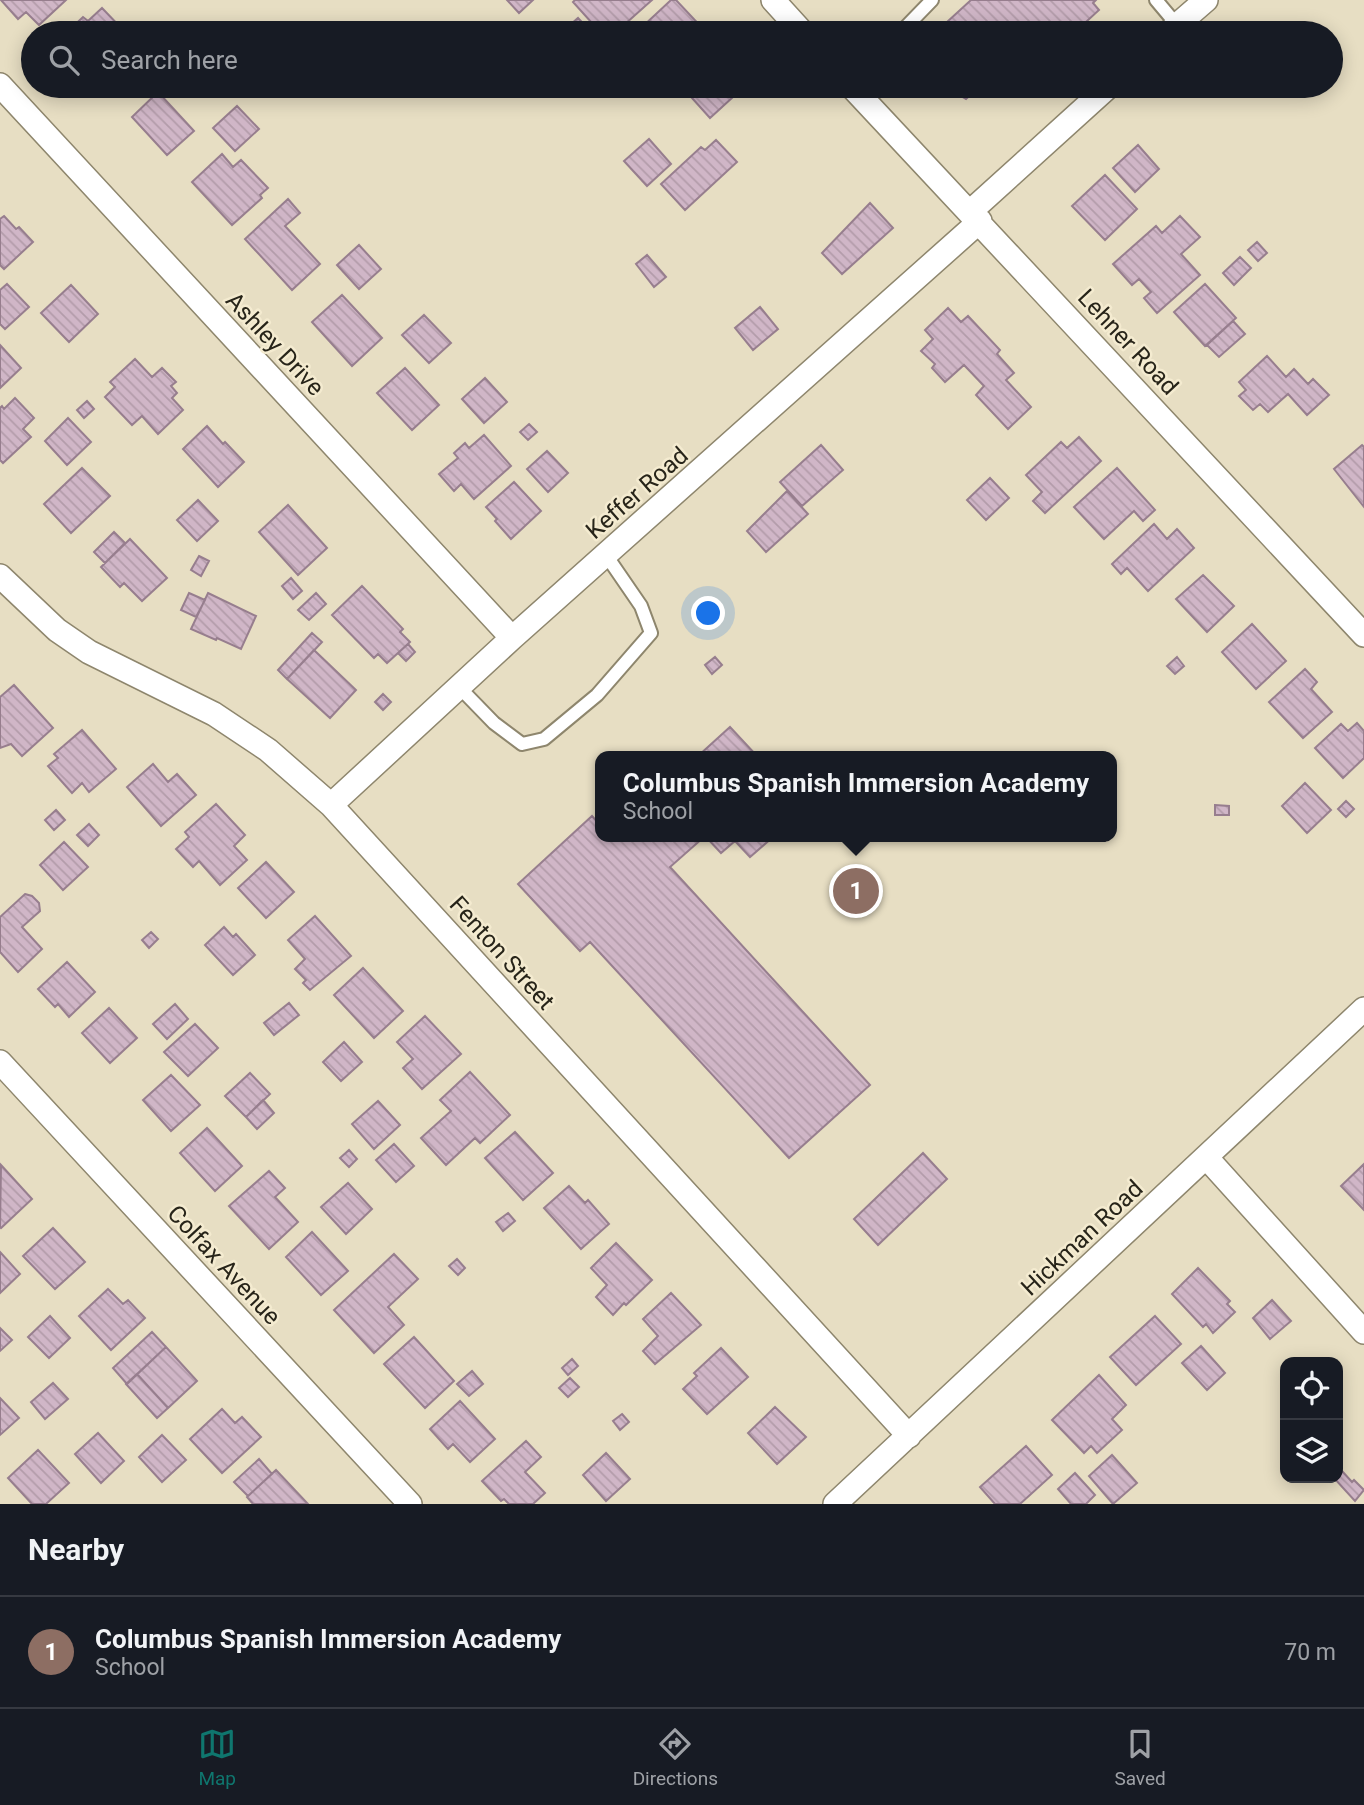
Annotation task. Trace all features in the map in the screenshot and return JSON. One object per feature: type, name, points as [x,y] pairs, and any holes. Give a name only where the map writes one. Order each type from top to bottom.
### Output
[{"type":"street","points":[[773,0],[792,21]]},
{"type":"street","points":[[1181,21],[1206,0]]},
{"type":"street","name":"Ashley Drive","points":[[0,85],[512,638]]},
{"type":"street","name":"Lehner Road","points":[[862,98],[1364,635]]},
{"type":"street","name":"Keffer Road","points":[[331,805],[975,216],[1097,98]]},
{"type":"street","name":"Fenton Street","points":[[0,576],[57,630],[78,645],[214,714],[268,750],[331,805],[909,1436]]},
{"type":"street","name":"Hickman Road","points":[[835,1504],[1364,1009]]},
{"type":"street","name":"Colfax Avenue","points":[[0,1062],[410,1504]]},
{"type":"street","points":[[1206,1157],[1364,1332]]},
{"type":"lane","points":[[912,21],[932,0]]},
{"type":"lane","points":[[1156,0],[1168,21]]},
{"type":"lane","points":[[459,687],[494,723],[522,744],[544,739],[597,695],[651,633],[641,606],[606,555]]},
{"type":"building","points":[[1,0],[66,0],[43,21],[35,21],[26,12],[18,19]]},
{"type":"building","points":[[507,0],[533,0],[519,13]]},
{"type":"building","points":[[652,0],[628,21],[590,21],[573,2]]},
{"type":"building","points":[[671,0],[676,0],[696,21],[648,21]]},
{"type":"building","points":[[971,0],[1096,0],[1093,3],[1099,10],[1087,21],[948,21]]},
{"type":"building","points":[[102,8],[114,21],[88,21]]},
{"type":"building","points":[[152,98],[164,98],[194,131],[167,155],[132,117]]},
{"type":"building","points":[[692,98],[732,98],[710,118]]},
{"type":"building","points":[[237,106],[259,129],[235,151],[213,128]]},
{"type":"building","points":[[649,139],[671,164],[647,186],[624,161]]},
{"type":"building","points":[[716,140],[737,162],[685,210],[661,184],[701,147],[705,150]]},
{"type":"building","points":[[1138,145],[1159,169],[1135,192],[1113,168]]},
{"type":"building","points":[[222,154],[233,167],[241,160],[268,188],[260,195],[262,198],[232,225],[192,182]]},
{"type":"building","points":[[1105,175],[1137,209],[1105,240],[1072,206]]},
{"type":"building","points":[[288,199],[300,213],[285,226],[320,264],[292,290],[245,239]]},
{"type":"building","points":[[870,203],[893,228],[842,274],[822,253]]},
{"type":"building","points":[[4,216],[33,242],[4,269],[0,265],[0,219]]},
{"type":"building","points":[[1180,216],[1200,237],[1181,254],[1200,275],[1157,313],[1144,298],[1151,292],[1139,279],[1132,285],[1113,264],[1156,226],[1162,233]]},
{"type":"building","points":[[1257,242],[1267,253],[1258,261],[1248,250]]},
{"type":"building","points":[[359,245],[381,269],[359,289],[337,265]]},
{"type":"building","points":[[647,255],[666,277],[654,287],[636,264]]},
{"type":"building","points":[[1240,257],[1251,268],[1234,285],[1223,273]]},
{"type":"building","points":[[7,284],[29,307],[5,329],[0,324],[0,290]]},
{"type":"building","points":[[1205,284],[1236,318],[1205,346],[1174,312]]},
{"type":"building","points":[[71,285],[98,314],[69,342],[41,313]]},
{"type":"building","points":[[342,295],[382,338],[352,366],[312,322]]},
{"type":"building","points":[[760,307],[778,329],[753,350],[735,328]]},
{"type":"building","points":[[948,308],[961,322],[968,316],[1000,350],[997,354],[1014,373],[1006,380],[1031,407],[1008,429],[976,395],[984,386],[964,365],[945,382],[932,368],[935,364],[921,351],[933,339],[925,330]]},
{"type":"building","points":[[424,315],[451,343],[429,363],[402,335]]},
{"type":"building","points":[[1233,321],[1245,334],[1219,357],[1207,345]]},
{"type":"building","points":[[0,345],[21,368],[0,388]]},
{"type":"building","points":[[1267,356],[1286,377],[1294,369],[1308,384],[1313,379],[1329,395],[1307,415],[1288,394],[1268,412],[1260,404],[1253,410],[1239,396],[1246,390],[1239,382]]},
{"type":"building","points":[[135,359],[152,377],[162,368],[176,382],[171,386],[177,393],[172,398],[183,410],[158,434],[142,416],[132,425],[105,397],[115,387],[110,382]]},
{"type":"building","points":[[405,368],[439,405],[412,430],[377,393]]},
{"type":"building","points":[[485,378],[507,402],[484,423],[462,399]]},
{"type":"building","points":[[15,398],[34,418],[23,429],[31,437],[3,463],[0,460],[0,408],[2,406],[4,409]]},
{"type":"building","points":[[87,401],[94,409],[84,418],[77,410]]},
{"type":"building","points":[[68,418],[91,442],[67,465],[45,441]]},
{"type":"building","points":[[529,424],[537,432],[528,440],[520,432]]},
{"type":"building","points":[[207,426],[244,462],[218,487],[183,449]]},
{"type":"building","points":[[484,435],[511,466],[474,499],[461,484],[454,491],[439,474],[458,458],[454,453],[465,443],[469,448]]},
{"type":"building","points":[[1079,437],[1101,461],[1045,513],[1033,501],[1042,492],[1026,475],[1061,442],[1067,448]]},
{"type":"building","points":[[821,445],[843,470],[802,506],[780,482]]},
{"type":"building","points":[[1362,445],[1364,447],[1364,507],[1334,469]]},
{"type":"building","points":[[547,451],[568,473],[548,492],[527,469]]},
{"type":"building","points":[[82,468],[110,496],[71,533],[44,504]]},
{"type":"building","points":[[1117,468],[1155,510],[1143,521],[1134,511],[1104,539],[1074,507]]},
{"type":"building","points":[[990,478],[1009,498],[986,520],[967,500]]},
{"type":"building","points":[[514,482],[541,511],[511,539],[486,507]]},
{"type":"building","points":[[787,491],[808,514],[766,552],[747,531]]},
{"type":"building","points":[[198,500],[218,521],[197,541],[177,520]]},
{"type":"building","points":[[288,505],[327,548],[298,575],[259,532]]},
{"type":"building","points":[[1154,524],[1167,539],[1177,529],[1194,548],[1148,591],[1127,568],[1121,574],[1112,564]]},
{"type":"building","points":[[114,532],[125,543],[105,563],[94,552]]},
{"type":"building","points":[[130,539],[167,578],[142,601],[124,583],[120,587],[101,567]]},
{"type":"building","points":[[199,556],[209,561],[201,576],[191,570]]},
{"type":"building","points":[[1203,575],[1234,606],[1207,632],[1176,599]]},
{"type":"building","points":[[291,578],[302,591],[293,599],[282,586]]},
{"type":"building","points":[[362,586],[403,629],[400,632],[410,642],[387,663],[378,654],[374,658],[332,615]]},
{"type":"building","points":[[189,593],[205,600],[196,617],[181,610]]},
{"type":"building","points":[[208,593],[256,616],[241,649],[191,629]]},
{"type":"building","points":[[316,593],[326,604],[309,620],[298,610]]},
{"type":"building","points":[[1252,624],[1286,661],[1256,689],[1222,652]]},
{"type":"building","points":[[312,633],[322,642],[287,679],[278,670]]},
{"type":"building","points":[[408,644],[415,652],[406,661],[398,653]]},
{"type":"building","points":[[314,650],[356,690],[330,718],[287,679]]},
{"type":"building","points":[[715,657],[722,665],[712,674],[705,665]]},
{"type":"building","points":[[1177,657],[1184,666],[1175,674],[1167,666]]},
{"type":"building","points":[[1305,669],[1317,682],[1311,689],[1332,712],[1303,738],[1269,702]]},
{"type":"building","points":[[14,685],[53,728],[22,756],[11,744],[0,748],[0,697]]},
{"type":"building","points":[[383,694],[391,702],[383,710],[375,702]]},
{"type":"building","points":[[1357,723],[1364,731],[1364,758],[1343,778],[1315,748],[1341,724],[1348,731]]},
{"type":"building","points":[[730,727],[752,751],[704,751]]},
{"type":"building","points":[[82,730],[116,769],[89,792],[82,783],[72,793],[48,766],[58,758],[54,754]]},
{"type":"building","points":[[153,764],[168,782],[177,774],[196,795],[161,826],[127,787]]},
{"type":"building","points":[[1305,783],[1331,810],[1307,833],[1282,806]]},
{"type":"building","points":[[1346,801],[1354,809],[1346,817],[1338,809]]},
{"type":"building","points":[[216,804],[245,835],[234,846],[247,860],[220,885],[199,861],[193,867],[176,849],[189,837],[185,832]]},
{"type":"building","points":[[1215,805],[1229,806],[1229,815],[1215,815]]},
{"type":"building","points":[[56,810],[65,820],[54,830],[45,820]]},
{"type":"building","points":[[592,816],[595,819],[595,842],[698,842],[670,867],[870,1085],[789,1158],[590,942],[580,951],[518,884]]},
{"type":"building","points":[[89,824],[99,835],[88,846],[77,835]]},
{"type":"building","points":[[64,842],[88,867],[63,890],[40,865]]},
{"type":"building","points":[[711,842],[734,842],[721,853]]},
{"type":"building","points":[[736,842],[767,842],[750,857]]},
{"type":"building","points":[[266,862],[294,892],[266,918],[238,888]]},
{"type":"building","points":[[25,894],[32,896],[39,903],[40,911],[22,927],[42,949],[18,972],[0,952],[0,917]]},
{"type":"building","points":[[315,916],[351,956],[310,990],[303,983],[306,980],[295,969],[305,959],[288,940]]},
{"type":"building","points":[[224,927],[233,937],[236,934],[255,955],[233,975],[205,945]]},
{"type":"building","points":[[151,932],[158,939],[149,948],[142,940]]},
{"type":"building","points":[[67,962],[95,992],[69,1017],[58,1004],[55,1007],[38,989]]},
{"type":"building","points":[[363,968],[403,1011],[374,1038],[334,995]]},
{"type":"building","points":[[289,1003],[299,1015],[274,1035],[264,1023]]},
{"type":"building","points":[[175,1004],[188,1019],[167,1039],[153,1024]]},
{"type":"building","points":[[109,1008],[137,1038],[110,1063],[82,1033]]},
{"type":"building","points":[[425,1016],[461,1054],[422,1089],[403,1068],[413,1059],[397,1042]]},
{"type":"building","points":[[195,1024],[218,1048],[188,1076],[164,1052]]},
{"type":"building","points":[[344,1042],[362,1062],[341,1081],[323,1062]]},
{"type":"building","points":[[470,1072],[510,1115],[480,1143],[475,1138],[446,1165],[421,1138],[451,1111],[440,1100]]},
{"type":"building","points":[[250,1073],[270,1094],[246,1117],[225,1096]]},
{"type":"building","points":[[171,1075],[200,1105],[171,1131],[143,1100]]},
{"type":"building","points":[[263,1100],[274,1113],[257,1129],[246,1117]]},
{"type":"building","points":[[378,1101],[400,1125],[374,1149],[352,1124]]},
{"type":"building","points":[[207,1128],[242,1166],[215,1191],[180,1153]]},
{"type":"building","points":[[515,1132],[553,1173],[523,1200],[485,1158]]},
{"type":"building","points":[[394,1144],[414,1166],[396,1182],[376,1160]]},
{"type":"building","points":[[349,1150],[357,1159],[349,1167],[340,1158]]},
{"type":"building","points":[[923,1153],[947,1179],[878,1245],[854,1219]]},
{"type":"building","points":[[1364,1164],[1364,1210],[1341,1186]]},
{"type":"building","points":[[1,1165],[32,1199],[1,1228],[0,1227]]},
{"type":"building","points":[[269,1171],[285,1188],[275,1197],[298,1222],[269,1249],[229,1206]]},
{"type":"building","points":[[348,1183],[372,1209],[346,1234],[321,1207]]},
{"type":"building","points":[[569,1186],[585,1203],[588,1200],[609,1224],[581,1249],[544,1208]]},
{"type":"building","points":[[508,1213],[515,1221],[503,1231],[496,1222]]},
{"type":"building","points":[[53,1228],[85,1262],[55,1289],[23,1256]]},
{"type":"building","points":[[312,1232],[348,1271],[321,1295],[286,1257]]},
{"type":"building","points":[[616,1243],[652,1280],[613,1315],[596,1297],[607,1285],[591,1268]]},
{"type":"building","points":[[0,1252],[20,1274],[0,1293]]},
{"type":"building","points":[[394,1254],[418,1279],[388,1307],[404,1325],[374,1353],[334,1310]]},
{"type":"building","points":[[457,1259],[465,1268],[458,1275],[449,1266]]},
{"type":"building","points":[[1198,1268],[1230,1301],[1227,1304],[1235,1312],[1213,1333],[1206,1324],[1203,1327],[1172,1294]]},
{"type":"building","points":[[108,1289],[123,1304],[128,1300],[145,1318],[111,1350],[79,1316]]},
{"type":"building","points":[[671,1293],[701,1325],[655,1364],[643,1351],[658,1336],[643,1319]]},
{"type":"building","points":[[1272,1300],[1291,1321],[1270,1339],[1253,1318]]},
{"type":"building","points":[[50,1316],[70,1338],[49,1358],[28,1337]]},
{"type":"building","points":[[1155,1316],[1181,1344],[1136,1385],[1110,1357]]},
{"type":"building","points":[[0,1328],[12,1340],[0,1351]]},
{"type":"building","points":[[152,1332],[166,1347],[127,1384],[113,1368]]},
{"type":"building","points":[[414,1337],[454,1381],[425,1408],[384,1364]]},
{"type":"building","points":[[1201,1346],[1225,1373],[1207,1390],[1182,1363]]},
{"type":"building","points":[[166,1347],[197,1381],[168,1408],[137,1374]]},
{"type":"building","points":[[721,1348],[748,1377],[707,1414],[683,1389],[697,1376],[694,1373]]},
{"type":"building","points":[[572,1359],[578,1366],[568,1375],[562,1368]]},
{"type":"building","points":[[472,1371],[483,1384],[469,1396],[457,1384]]},
{"type":"building","points":[[137,1374],[168,1408],[157,1418],[126,1384]]},
{"type":"building","points":[[1099,1375],[1126,1405],[1112,1419],[1122,1430],[1097,1453],[1091,1446],[1084,1453],[1052,1420]]},
{"type":"building","points":[[570,1378],[579,1387],[568,1397],[559,1388]]},
{"type":"building","points":[[53,1383],[68,1399],[45,1419],[31,1402]]},
{"type":"building","points":[[0,1398],[19,1418],[0,1435]]},
{"type":"building","points":[[460,1401],[495,1439],[470,1462],[453,1444],[448,1449],[430,1429]]},
{"type":"building","points":[[775,1407],[806,1437],[777,1464],[748,1433]]},
{"type":"building","points":[[222,1409],[235,1423],[242,1417],[261,1437],[222,1473],[190,1439]]},
{"type":"building","points":[[622,1414],[629,1422],[620,1430],[613,1421]]},
{"type":"building","points":[[98,1433],[124,1461],[101,1483],[75,1454]]},
{"type":"building","points":[[162,1435],[186,1460],[162,1482],[139,1457]]},
{"type":"building","points":[[526,1441],[541,1457],[525,1472],[545,1493],[533,1504],[509,1504],[504,1499],[501,1501],[482,1481]]},
{"type":"building","points":[[1026,1446],[1052,1475],[1020,1504],[995,1504],[980,1487]]},
{"type":"building","points":[[38,1450],[69,1483],[46,1504],[32,1504],[8,1478]]},
{"type":"building","points":[[606,1453],[630,1479],[606,1501],[583,1475]]},
{"type":"building","points":[[1112,1455],[1137,1483],[1113,1504],[1089,1476]]},
{"type":"building","points":[[259,1459],[272,1474],[248,1496],[234,1482]]},
{"type":"building","points":[[276,1470],[308,1504],[253,1504],[247,1497]]},
{"type":"building","points":[[1343,1472],[1364,1490],[1355,1501],[1339,1483],[1343,1483]]},
{"type":"building","points":[[1075,1473],[1095,1495],[1086,1504],[1071,1504],[1058,1489]]},
{"type":"place","name":"Columbus Spanish Immersion Academy","points":[[856,891]]}]
